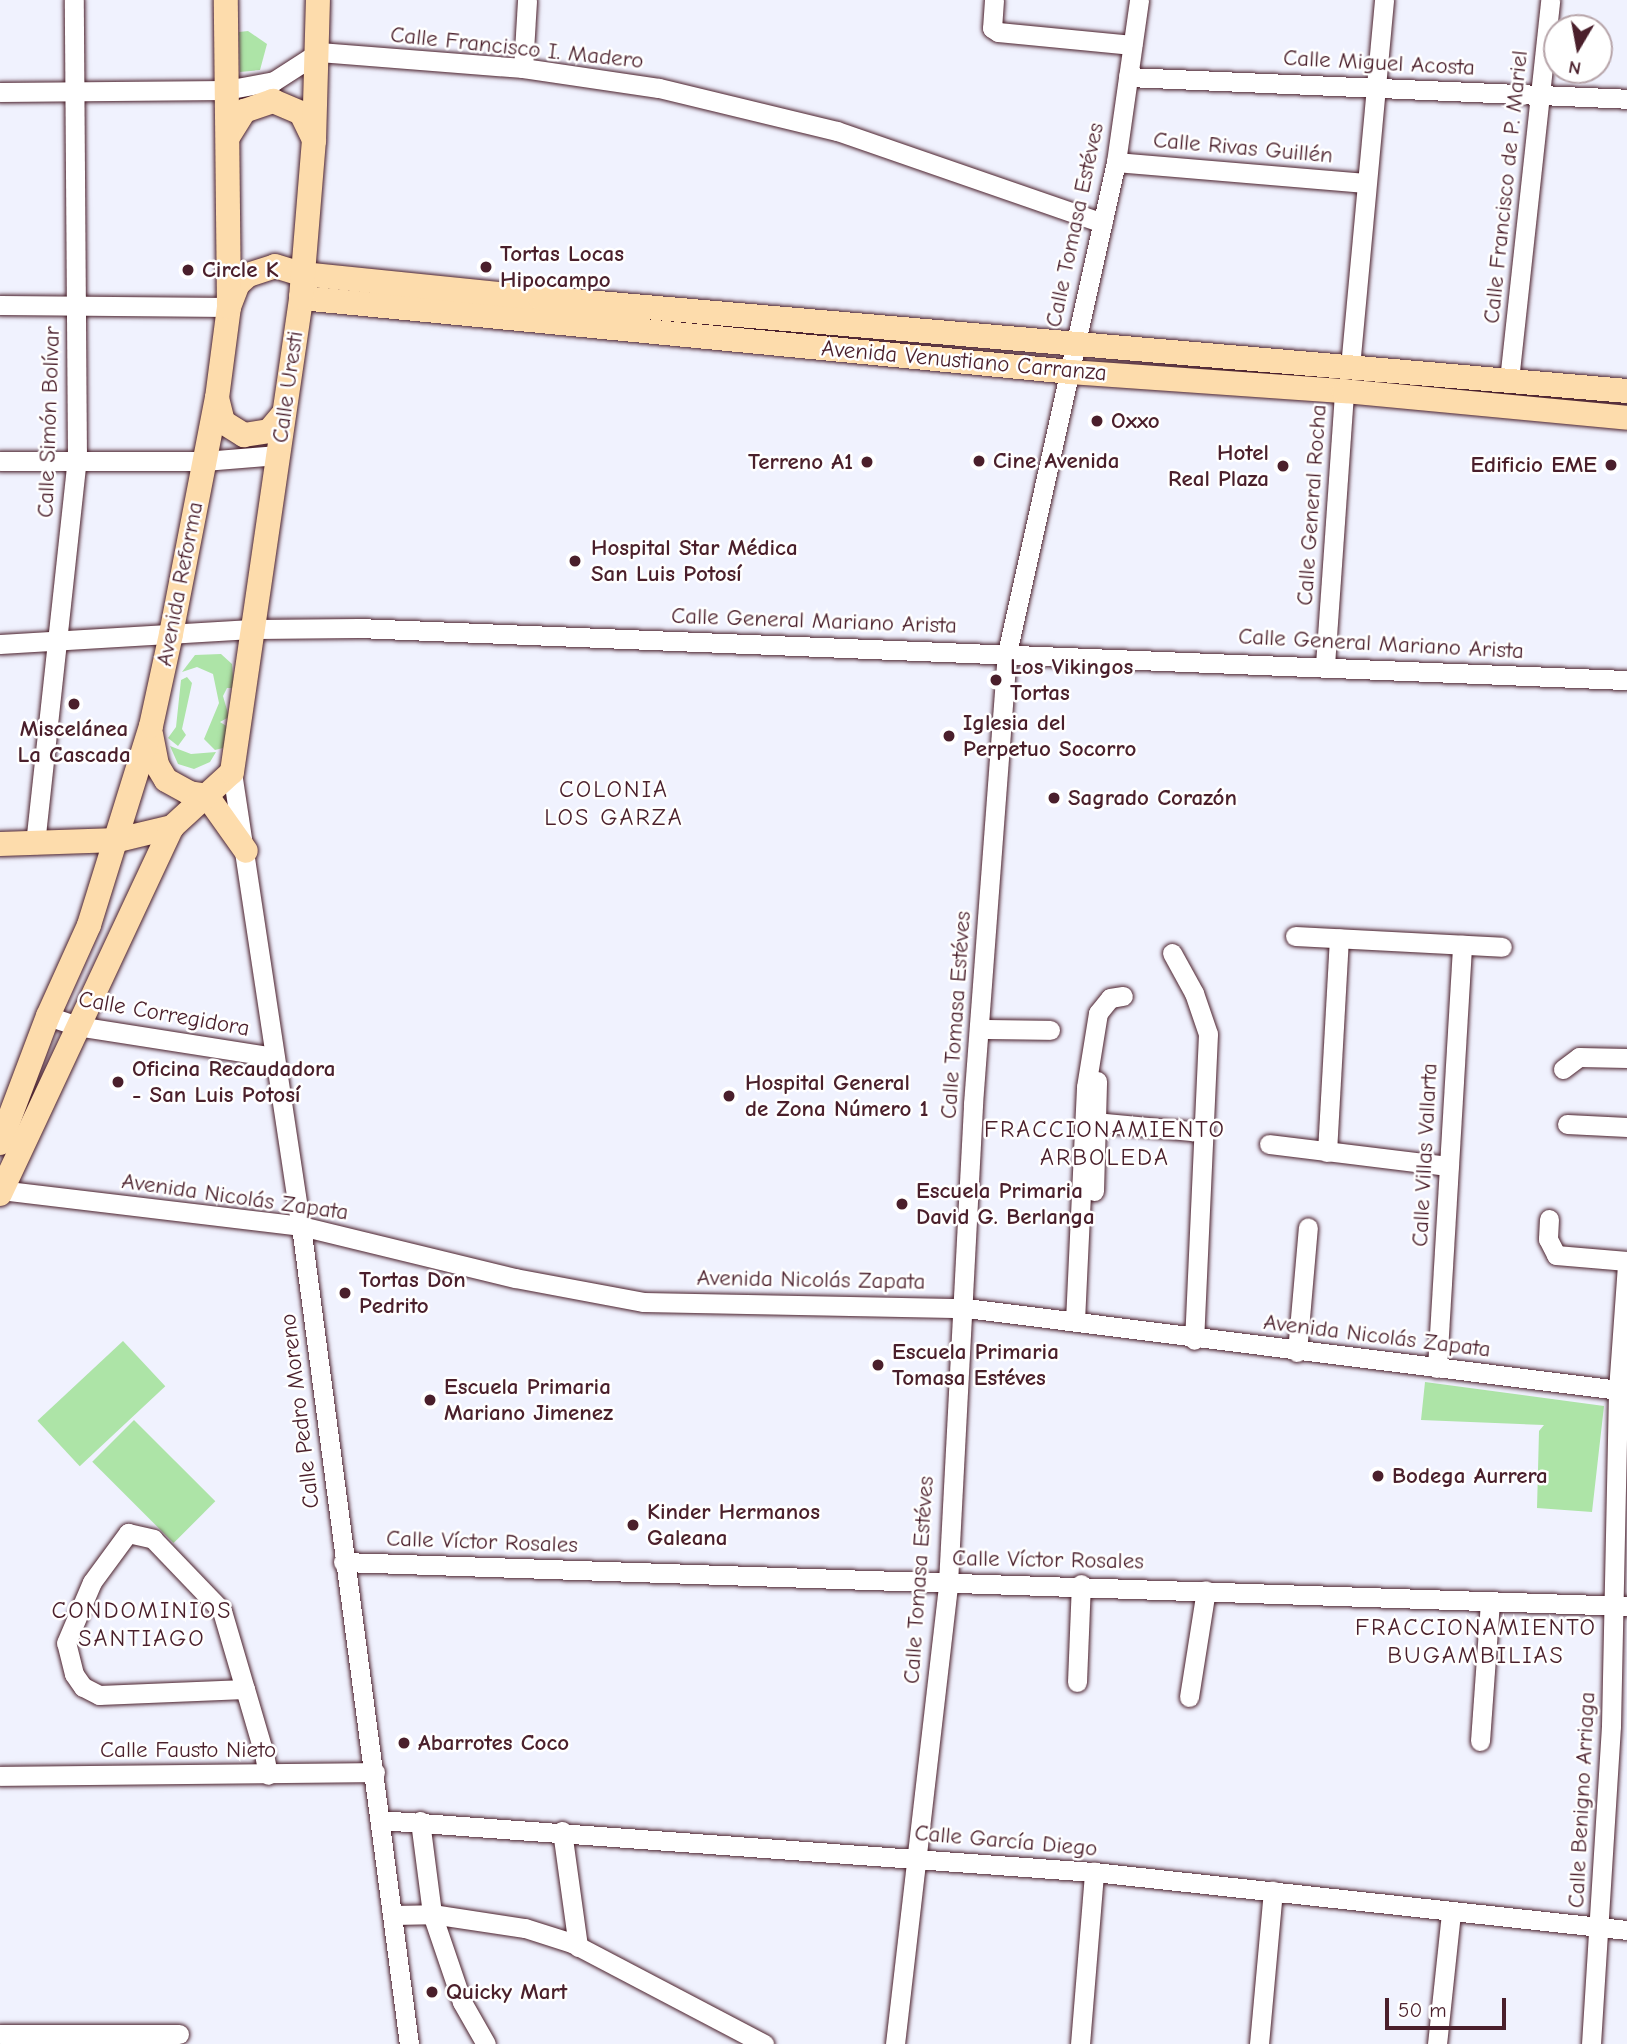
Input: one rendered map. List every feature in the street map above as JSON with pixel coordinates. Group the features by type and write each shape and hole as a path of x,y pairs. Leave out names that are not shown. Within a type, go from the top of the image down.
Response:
{"main road":[{"name":"Avenida Reforma","path":"6,1118 89,925 118,840 151,726 171,634 217,398 229,307 226,0"},
{"name":"Calle Uresti","path":"232,772 256,629 301,286 314,141 319,52 318,0"},
{"path":"228,137 244,111 273,101 301,113 314,141"},
{"path":"229,307 238,284 261,268 275,266 301,286"},
{"name":"Avenida Venustiano Carranza","path":"301,286 1071,372 1509,380 1627,391"},
{"name":"Avenida Venustiano Carranza","path":"301,286 1075,344 1627,418"},
{"path":"217,398 223,422 244,435 269,431 285,413"},
{"path":"151,726 157,765 166,780 189,793 207,796 246,851"},
{"path":"1,1191 172,827 232,772"},
{"path":"0,844 118,840 172,827"}],"street":[{"name":"Calle Simón Bolívar","path":"35,844 77,460 74,0"},
{"path":"523,68 527,0"},
{"path":"994,0 992,28 998,32 1132,45"},
{"name":"Calle Tomasa Estéves","path":"895,2044 948,1583 966,1308 979,1029 1007,653 1116,162 1139,0"},
{"name":"Calle General Rocha","path":"1325,665 1347,379 1384,0"},
{"name":"Calle Francisco de P. Mariel","path":"1509,380 1550,0"},
{"path":"0,92 226,90 274,81 319,52"},
{"name":"Calle Francisco I. Madero","path":"319,52 523,68 659,88 837,131 1103,223"},
{"name":"Calle Miguel Acosta","path":"1128,77 1375,85 1627,99"},
{"name":"Calle Rivas Guillén","path":"1116,162 1365,183"},
{"path":"0,304 229,307"},
{"path":"0,461 204,461 278,455"},
{"name":"Calle General Mariano Arista","path":"0,644 256,629 473,632 1325,665 1627,680"},
{"name":"Calle Pedro Moreno","path":"232,772 302,1226 342,1562 375,1772 409,2044"},
{"path":"1295,936 1502,947"},
{"path":"1327,1152 1339,938"},
{"name":"Calle Villas Vallarta","path":"1437,1368 1462,945"},
{"path":"1172,953 1194,993 1208,1034 1194,1340"},
{"path":"1081,1322 1091,1064 1098,1013 1110,998 1123,996"},
{"name":"Calle Corregidora","path":"48,1016 77,1026 274,1057"},
{"path":"979,1029 1050,1030"},
{"path":"1563,1069 1579,1057 1627,1058"},
{"path":"1090,1121 1202,1132"},
{"path":"1567,1124 1627,1127"},
{"path":"1269,1144 1449,1167"},
{"name":"Avenida Nicolás Zapata","path":"1,1191 302,1226 515,1278 643,1302 966,1308 1081,1322 1194,1340 1623,1390"},
{"path":"1549,1219 1548,1238 1556,1255 1627,1262"},
{"path":"1297,1352 1308,1227"},
{"name":"Calle Benigno Arriaga","path":"1591,2044 1619,1726 1627,1262"},
{"path":"245,1689 99,1695 83,1687 74,1674 66,1643 92,1582 128,1533 153,1539 222,1611 245,1689 268,1775"},
{"name":"Calle Víctor Rosales","path":"342,1562 948,1583 1081,1584 1621,1606"},
{"path":"1077,1682 1081,1584"},
{"path":"1189,1697 1206,1590"},
{"path":"1480,1741 1490,1601"},
{"name":"Calle Fausto Nieto","path":"0,1776 375,1772"},
{"name":"Calle García Diego","path":"380,1820 562,1831 1094,1872 1451,1913 1627,1930"},
{"path":"420,1821 432,1914 462,2002 486,2044"},
{"path":"562,1831 578,1947"},
{"path":"1080,2044 1094,1872"},
{"path":"1259,2044 1273,1891"},
{"path":"1437,2044 1451,1913"},
{"path":"393,1916 432,1914 525,1928 578,1947 764,2044"},
{"path":"0,2035 179,2034"}],"green space":[{"path":"248,31 267,44 260,70 240,72 239,32"},
{"path":"221,654 232,664 234,688 227,688 223,696 229,717 220,722 228,727 227,740 223,748 215,750 204,739 219,703 213,674 197,667 182,672 195,655"},
{"path":"187,677 192,683 182,729 186,735 178,746 168,738 176,727 181,680"},
{"path":"170,746 191,754 216,752 210,762 194,769 178,764"},
{"path":"123,1341 165,1386 80,1466 37,1421"},
{"path":"1425,1382 1604,1406 1592,1512 1537,1508 1539,1431 1544,1425 1421,1420"},
{"path":"134,1420 215,1501 174,1543 92,1462"}],"place":[{"name":"Tortas Locas Hipocampo","path":"486,267"},
{"name":"Circle K","path":"188,270"},
{"name":"Oxxo","path":"1097,421"},
{"name":"Cine Avenida","path":"979,461"},
{"name":"Terreno A1","path":"867,462"},
{"name":"Edificio EME","path":"1611,465"},
{"name":"Hotel Real Plaza","path":"1283,466"},
{"name":"Hospital Star Médica San Luis Potosí","path":"575,561"},
{"name":"Los Vikingos Tortas","path":"996,680"},
{"name":"Miscelánea La Cascada","path":"74,704"},
{"name":"Iglesia del Perpetuo Socorro","path":"949,736"},
{"name":"Sagrado Corazón","path":"1054,798"},
{"name":"Oficina Recaudadora - San Luis Potosí","path":"118,1082"},
{"name":"Hospital General de Zona Número 1","path":"729,1096"},
{"name":"Escuela Primaria David G. Berlanga","path":"902,1204"},
{"name":"Tortas Don Pedrito","path":"345,1293"},
{"name":"Escuela Primaria Tomasa Estéves","path":"878,1365"},
{"name":"Escuela Primaria Mariano Jimenez","path":"430,1400"},
{"name":"Bodega Aurrera","path":"1378,1476"},
{"name":"Kinder Hermanos Galeana","path":"633,1525"},
{"name":"Abarrotes Coco","path":"404,1743"},
{"name":"Quicky Mart","path":"432,1992"}],"district":[{"name":"COLONIA LOS GARZA","path":"614,804"},
{"name":"FRACCIONAMIENTO ARBOLEDA","path":"1105,1144"},
{"name":"CONDOMINIOS SANTIAGO","path":"142,1625"},
{"name":"FRACCIONAMIENTO BUGAMBILIAS","path":"1476,1642"}]}
